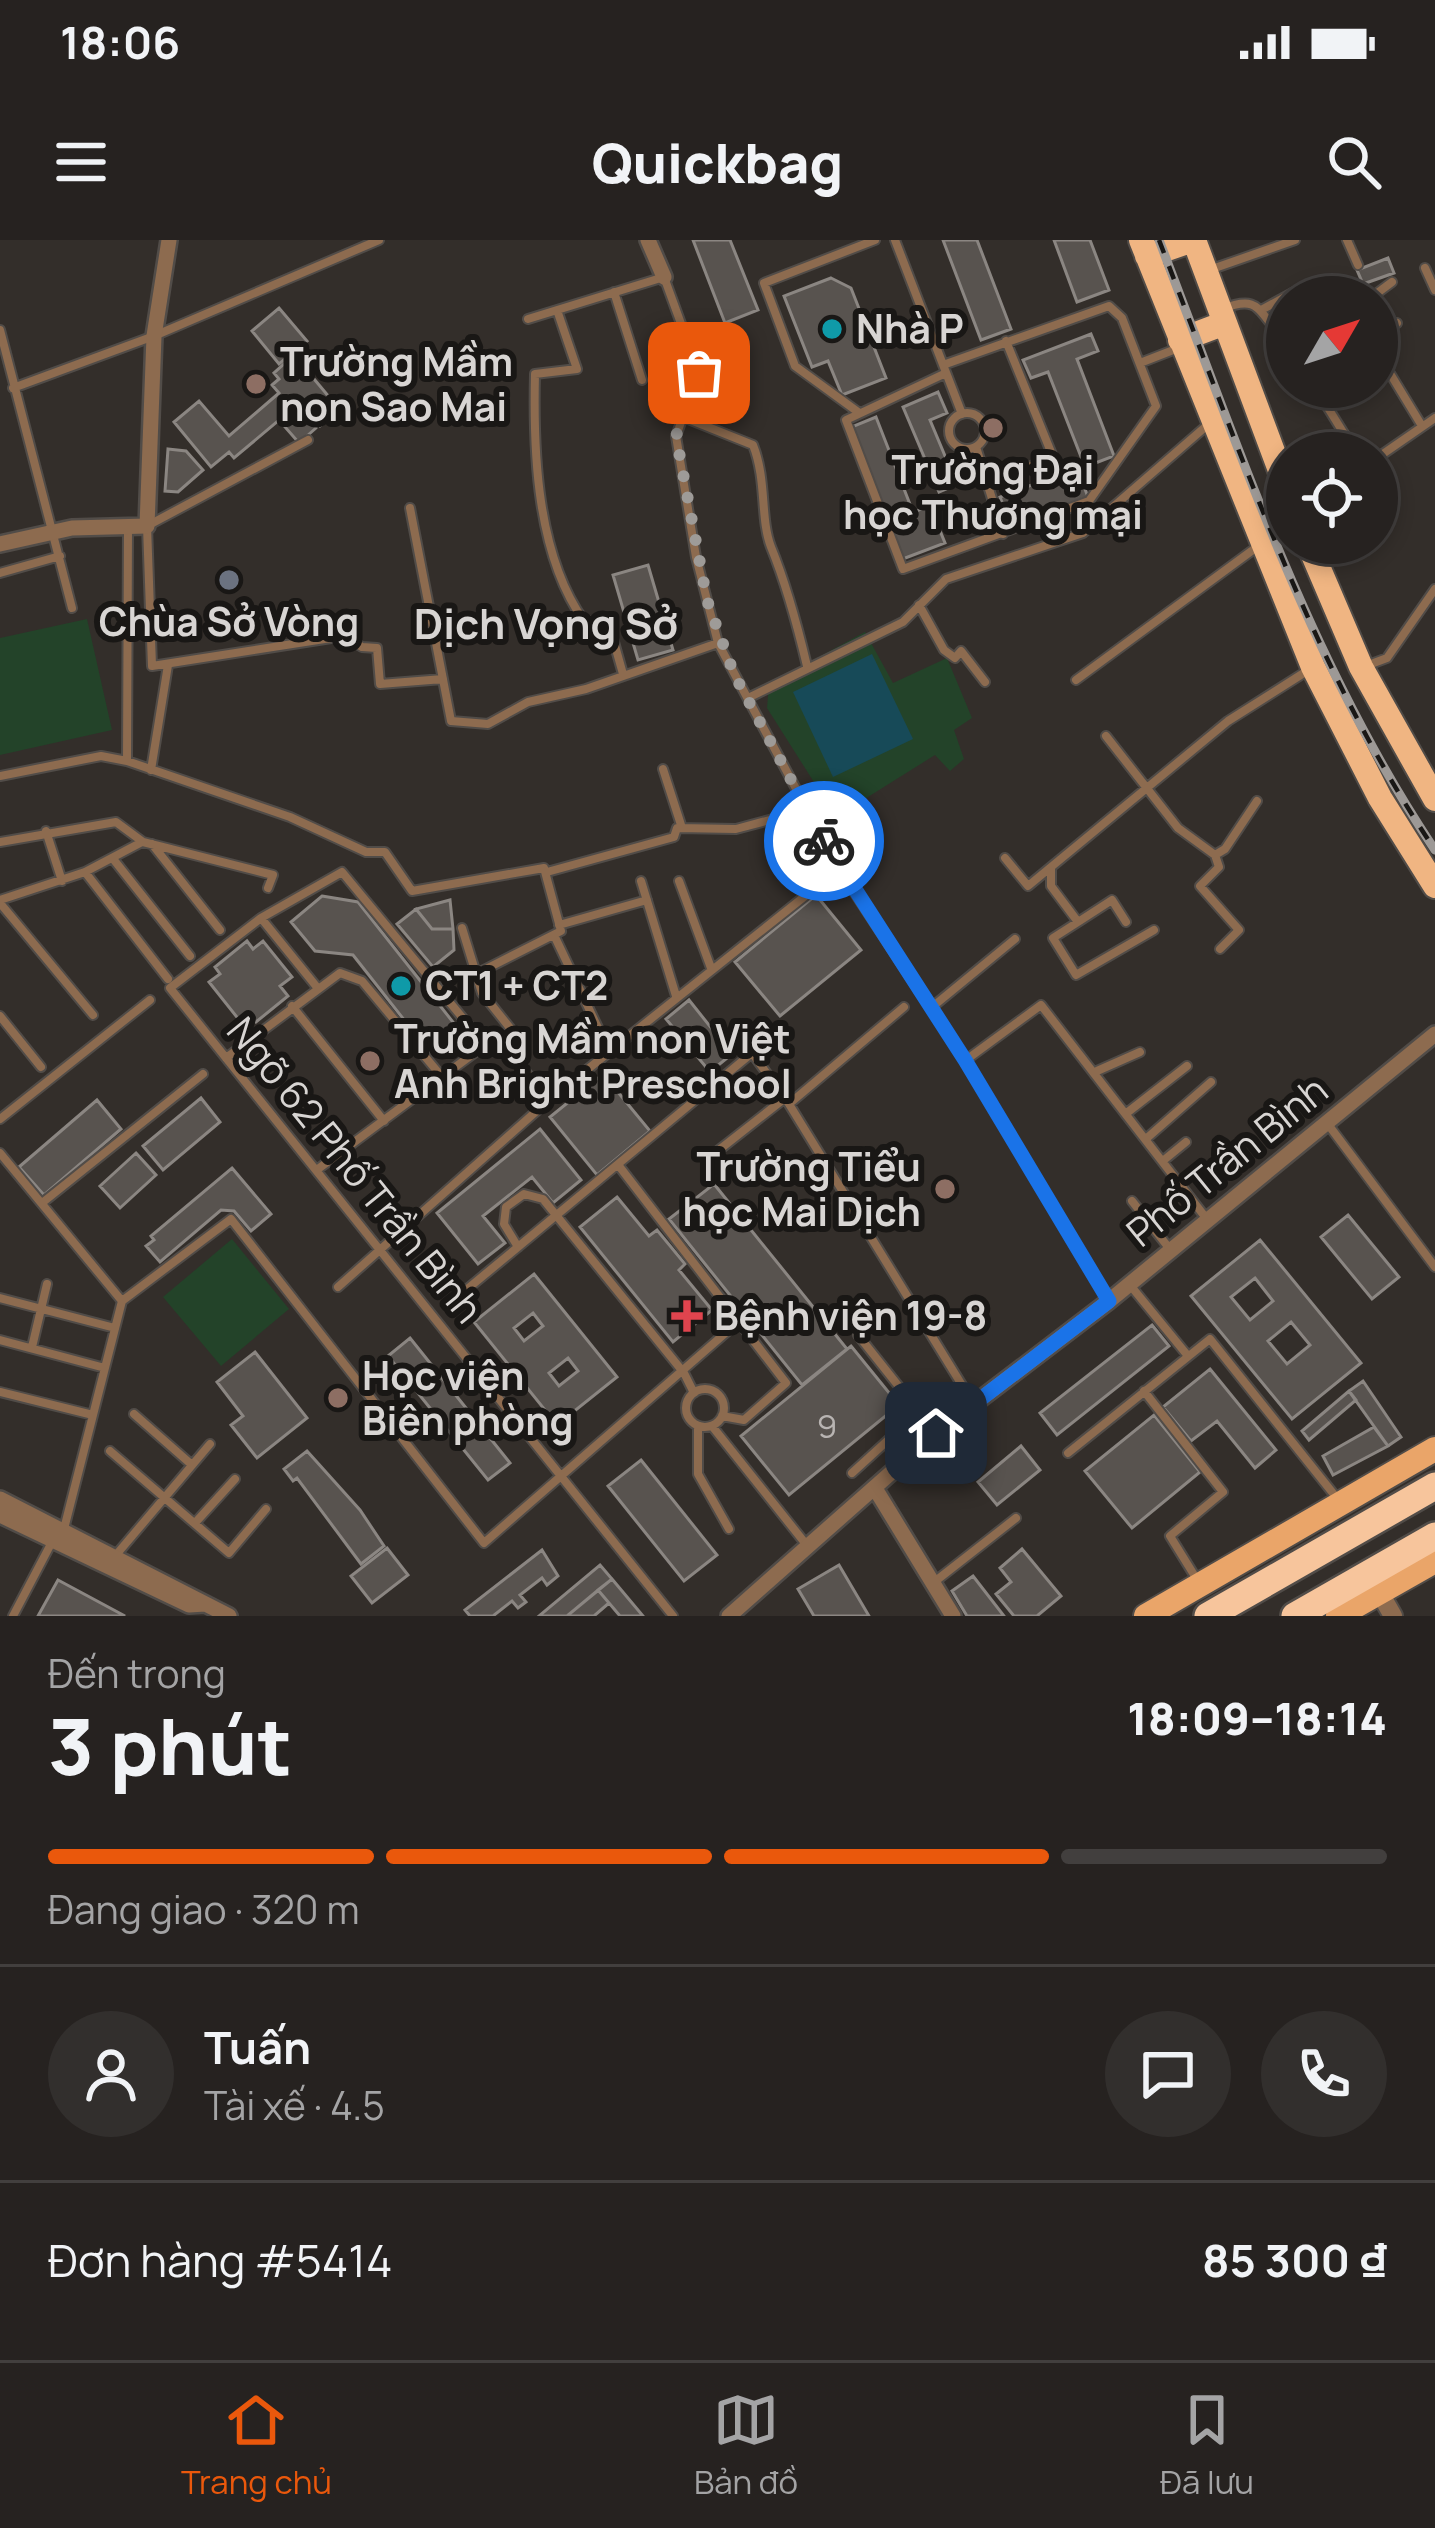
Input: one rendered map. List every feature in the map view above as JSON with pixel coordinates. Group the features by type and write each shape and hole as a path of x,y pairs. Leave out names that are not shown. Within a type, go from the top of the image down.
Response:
{"highway":[{"path":"1266,433 1193,240 1144,248 1313,667 1380,798 1435,886"},
{"path":"1181,343 1223,317"},
{"path":"1317,564 1361,668 1435,799"},
{"path":"1208,1616 1435,1486"},
{"path":"1295,1616 1435,1536"}],"main road":[{"path":"1146,1616 1435,1449"},
{"path":"1165,1616 1435,1462"},
{"path":"1338,1616 1435,1561"},
{"path":"1360,1616 1389,1609 1435,1572"}],"street":[{"path":"0,544 54,530 147,526 154,336 169,240"},
{"path":"648,240 664,277"},
{"name":"Phố Trần Bình","path":"729,1616 806,1543 876,1490 936,1433 1109,1301 1435,1034"},
{"path":"876,1490 953,1616"},
{"path":"0,1499 188,1605 229,1616"},
{"path":"0,1515 116,1555 201,1610"}],"lane":[{"path":"13,388 154,336 380,240"},
{"path":"860,413 795,366 764,283 874,240"},
{"path":"895,240 962,415"},
{"path":"1205,271 1295,240"},
{"path":"1347,240 1358,265"},
{"path":"1425,268 1435,290"},
{"path":"527,319 664,277 699,373 676,436 696,557 718,643 839,869 932,1007 1109,1301"},
{"path":"614,292 642,380"},
{"path":"1223,317 1242,302 1266,312"},
{"path":"1100,304 1122,318 1155,400 1154,412 1082,505 908,570 898,566 845,426 860,413 945,369 1100,304"},
{"path":"557,310 577,369 535,374 533,446 562,590 584,622 608,621 623,674"},
{"path":"0,330 72,608"},
{"path":"990,483 1053,458 1006,341"},
{"path":"1140,363 1181,343"},
{"path":"1398,387 1422,426"},
{"path":"962,415 982,422 983,439 976,447 964,449 951,438 950,427 962,415"},
{"path":"683,417 753,445 766,484 771,547 788,580 807,666"},
{"path":"1398,443 1435,418"},
{"path":"748,698 903,622 946,579 1083,533 1212,421"},
{"path":"308,440 147,526 152,666 344,636 362,647 376,648 380,684 443,679"},
{"path":"976,447 1003,534"},
{"path":"410,508 451,721 488,724 528,702 718,643"},
{"path":"127,761 128,526"},
{"path":"1076,680 1262,543"},
{"path":"0,573 60,556"},
{"path":"1361,668 1387,658 1435,589"},
{"path":"920,605 944,650 955,658 961,651 985,682"},
{"path":"152,770 168,665"},
{"path":"1006,858 1028,886 1228,721 1313,667"},
{"path":"1106,736 1178,828 1215,855 1219,867 1200,886 1240,930 1220,949"},
{"path":"0,776 100,756 127,761 290,817 366,852 385,852 412,891 544,868 561,931 476,974"},
{"path":"663,769 682,828"},
{"path":"1215,855 1225,849 1257,801"},
{"path":"547,872 674,837 682,828 736,829 807,810"},
{"path":"0,842 45,830 116,823 147,842 273,875 268,888"},
{"path":"45,830 62,881"},
{"path":"94,1015 0,902 85,872 147,842"},
{"path":"147,842 220,930"},
{"path":"113,860 190,956"},
{"path":"1052,867 1052,886 1078,922"},
{"path":"338,1287 550,1100 839,869"},
{"name":"Ngõ 62 Phố Trần Bình","path":"85,872 225,1058 673,1616"},
{"path":"169,984 261,918 342,872 485,1045"},
{"path":"641,881 676,996"},
{"path":"679,881 711,968"},
{"path":"559,925 647,900"},
{"path":"1126,922 1112,900 1053,938 1076,975 1154,930"},
{"path":"261,918 316,986"},
{"path":"462,928 482,993 522,1043 523,1067"},
{"path":"554,935 609,1051"},
{"path":"932,1007 1015,939"},
{"path":"225,1058 316,986 340,973 362,981 442,1077"},
{"path":"0,1119 150,1000"},
{"path":"965,1060 1041,1005 1097,1071 1207,1219"},
{"path":"292,1006 384,1120"},
{"path":"710,1157 904,1007"},
{"path":"0,1016 41,1067"},
{"path":"318,1169 485,1045 501,1042 550,1100"},
{"path":"1097,1071 1140,1052"},
{"path":"454,1300 752,1053 787,1101 973,1403"},
{"path":"1128,1112 1187,1066"},
{"path":"41,1203 203,1074"},
{"path":"1147,1138 1211,1082"},
{"path":"1326,1122 1435,1267"},
{"path":"1164,1160 1186,1142"},
{"path":"0,1153 122,1301"},
{"path":"619,1166 786,1383 743,1420 722,1416"},
{"path":"518,1247 504,1224 506,1208 524,1194 543,1199 684,1373 694,1393"},
{"path":"1132,1201 1170,1249"},
{"path":"13,1616 59,1534 122,1301 230,1219 484,1543 737,1323"},
{"path":"32,1348 47,1284"},
{"path":"1129,1284 1188,1357"},
{"path":"0,1298 115,1328"},
{"path":"858,1335 936,1433"},
{"path":"1068,1454 1210,1339 1341,1503"},
{"path":"0,1340 105,1368"},
{"path":"1144,1391 1223,1492 1170,1536 1199,1586"},
{"path":"0,1392 93,1415"},
{"path":"694,1393 717,1393 722,1416"},
{"path":"694,1393 686,1407 698,1426 698,1474 729,1529"},
{"path":"852,1473 920,1411"},
{"path":"134,1414 192,1466"},
{"path":"698,1426 712,1426 722,1416"},
{"path":"712,1426 806,1543"},
{"path":"116,1555 210,1444"},
{"path":"110,1451 229,1553 266,1509"},
{"path":"195,1523 235,1479"},
{"path":"933,1583 1016,1518"}],"green space":[{"path":"87,619 112,730 0,755 0,638"},
{"path":"865,632 893,683 947,658 972,718 954,730 964,759 950,771 935,755 836,817 767,708 769,684"},
{"path":"232,1239 289,1309 221,1366 163,1297"}],"water":[{"path":"872,654 913,739 833,777 793,692"}],"building":[{"path":"693,240 730,240 758,310 725,323"},
{"path":"943,240 977,240 1011,329 981,340"},
{"path":"1054,240 1090,240 1109,290 1077,302"},
{"path":"1388,258 1394,273 1360,276 1357,270"},
{"name":"Nhà P","path":"831,278 851,288 886,378 842,395 828,361 812,367 784,296"},
{"path":"279,308 307,341 279,364 252,331"},
{"path":"1091,334 1098,351 1077,359 1114,456 1085,467 1048,372 1031,378 1023,360"},
{"path":"294,355 340,410 320,426 315,420 316,428 299,443 279,420 234,458 229,452 211,467 174,422 199,401 229,436 279,393 272,385 279,379 274,373"},
{"path":"938,392 947,413 930,420 948,463 963,457 972,478 939,492 903,407"},
{"path":"876,417 913,512 930,506 945,543 900,560 849,428"},
{"path":"168,449 186,451 203,470 178,492 165,491"},
{"path":"1077,468 1088,497 1011,526 1000,497"},
{"path":"648,565 673,650 638,660 613,575"},
{"path":"816,895 861,950 780,1016 735,962"},
{"name":"CT1 + CT2","path":"322,896 358,902 460,1031 431,1054 353,955 315,951 291,922"},
{"path":"450,900 453,929 432,929 416,909"},
{"path":"416,909 432,929 453,929 454,950 433,967 397,924"},
{"path":"247,941 253,949 263,941 292,977 280,986 288,996 256,1022 249,1014 240,1021 209,982 220,974 215,967"},
{"path":"689,1000 732,1054 710,1072 666,1019"},
{"path":"603,1074 650,1131 597,1175 550,1117"},
{"path":"201,1098 220,1122 163,1170 143,1146"},
{"path":"97,1100 121,1129 44,1195 19,1167"},
{"path":"540,1129 581,1180 553,1203 532,1177 483,1216 505,1243 478,1264 437,1213"},
{"path":"136,1153 156,1175 120,1208 100,1186"},
{"path":"232,1168 271,1214 251,1231 234,1211 221,1210 160,1262 146,1246 154,1240 151,1236"},
{"path":"714,1184 847,1349 802,1385 669,1219"},
{"path":"617,1197 649,1236 657,1230 685,1264 679,1270 712,1310 673,1342 580,1227"},
{"path":"1348,1215 1399,1277 1372,1299 1321,1237"},
{"path":"1260,1240 1361,1363 1292,1419 1191,1296","holes":["1255,1278 1273,1301 1250,1320 1231,1297","1291,1322 1310,1345 1287,1364 1268,1341"]},
{"path":"534,1274 617,1377 557,1425 474,1322","holes":["533,1313 543,1326 524,1341 514,1328","568,1358 578,1371 559,1386 549,1373"]},
{"path":"1152,1325 1169,1346 1057,1435 1040,1413"},
{"path":"410,1338 510,1463 488,1480 388,1356"},
{"path":"851,1346 899,1405 789,1495 741,1436"},
{"path":"255,1352 307,1418 257,1458 231,1425 243,1416 217,1382"},
{"path":"1210,1369 1276,1450 1255,1468 1217,1421 1191,1441 1163,1407"},
{"path":"1363,1381 1401,1437 1388,1446 1349,1391"},
{"path":"1349,1391 1356,1400 1309,1440 1302,1431"},
{"path":"1154,1415 1200,1472 1132,1528 1085,1471"},
{"path":"1374,1427 1388,1446 1333,1475 1323,1456"},
{"path":"1021,1446 1040,1470 997,1505 978,1482"},
{"path":"307,1451 360,1510 384,1546 361,1564 297,1478 293,1481 284,1469"},
{"path":"641,1460 717,1555 684,1581 608,1486"},
{"path":"387,1548 408,1575 372,1603 351,1576"},
{"path":"1022,1549 1061,1596 1037,1616 1014,1616 996,1594 1011,1582 1000,1568"},
{"path":"542,1550 558,1576 547,1585 542,1578 520,1595 526,1602 518,1608 512,1601 493,1616 470,1616 465,1610"},
{"path":"600,1565 612,1579 567,1616 539,1616"},
{"path":"839,1565 869,1616 814,1616 798,1589"},
{"path":"973,1576 1004,1616 967,1616 952,1591"},
{"path":"612,1579 643,1616 620,1616 598,1590"},
{"path":"58,1580 125,1616 38,1616"},
{"path":"598,1590 609,1603 594,1616 567,1616"}],"railway":[{"path":"1159,240 1314,630 1350,705 1435,850"}],"way so far":[{"path":"699,373 676,436 696,557 718,643 824,841"}],"place":[{"name":"Nhà P","path":"832,329"},
{"name":"Trường Mầm non Sao Mai","path":"256,384"},
{"name":"Trường Đại học Thương mại","path":"993,428"},
{"name":"Chùa Sở Vòng","path":"229,580"},
{"name":"CT1 + CT2","path":"401,986"},
{"name":"Trường Mầm non Việt Anh Bright Preschool","path":"370,1061"},
{"name":"Trường Tiểu học Mai Dịch","path":"945,1189"},
{"name":"Bệnh viện 19-8","path":"687,1316"},
{"name":"Học viện Biên phòng","path":"338,1398"}],"district":[{"name":"Dịch Vọng Sở","path":"546,624"}],"route":[{"path":"824,841 965,1060 1109,1301 936,1433"}]}
